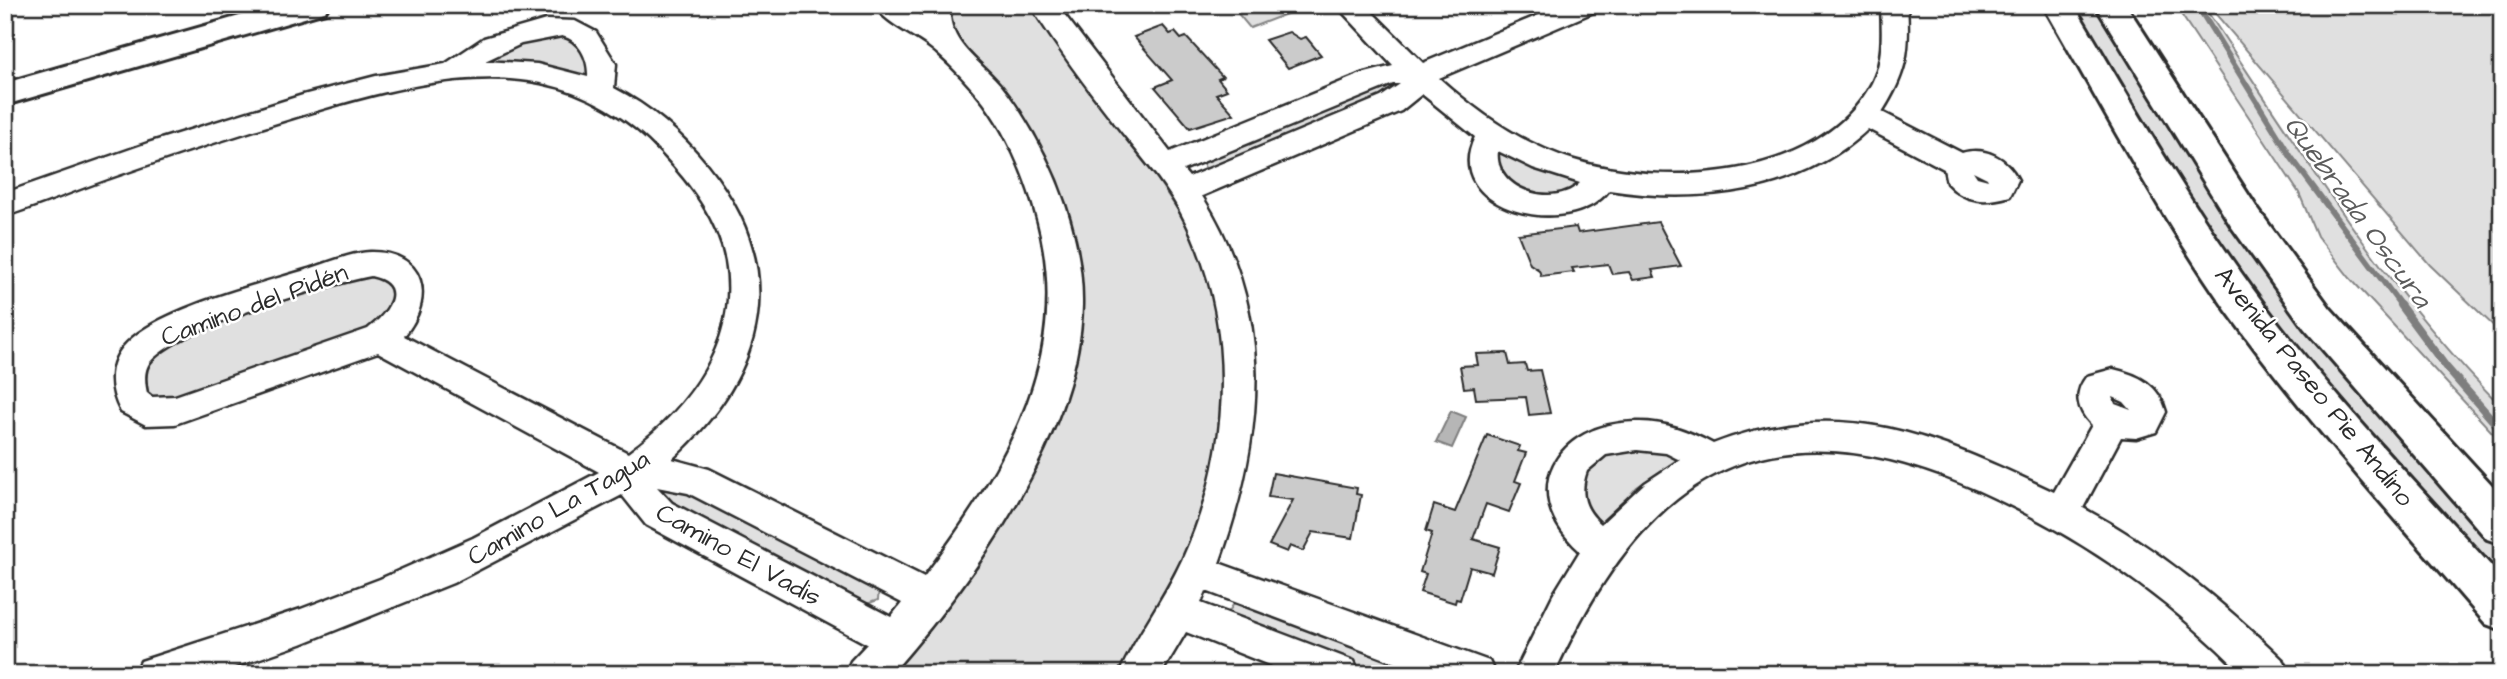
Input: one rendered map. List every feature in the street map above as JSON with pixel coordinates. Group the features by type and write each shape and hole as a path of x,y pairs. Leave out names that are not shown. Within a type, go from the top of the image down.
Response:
{"main road":[{"path":"5,78 263,5"},
{"path":"5,94 314,5"},
{"name":"Avenida Paseo Pie Andino","path":"2058,5 2160,176 2239,299 2333,417 2502,610"},
{"name":"Avenida Paseo Pie Andino","path":"2110,5 2244,217 2317,318 2502,526"}],"street":[{"path":"887,5 946,46"},
{"path":"866,674 931,599 979,531 1014,471 1048,390 1059,352 1066,309 1066,283 1056,227 1042,187 1020,141 993,95 946,46 936,31 937,5"},
{"path":"1043,5 1184,192 1222,269 1234,311 1241,357 1240,405 1230,475 1196,571 1177,611 1139,674"},
{"path":"1349,5 1464,117 1491,134 1541,159 1601,178 1661,185 1736,180 1776,169 1816,151 1866,116 1883,94 1894,70 1898,45 1894,5"},
{"path":"1164,166 1371,80 1392,75 1420,75 1587,5"},
{"name":"Camino La Tagua","path":"453,72 468,58 488,48 537,30 563,28 584,35 598,55 604,68 598,90"},
{"name":"Camino La Tagua","path":"5,205 150,152 364,90 453,72 531,72 578,82 598,90 652,126 690,163 731,226 745,279 743,321 738,343 721,379 673,437 630,471 515,535 381,599 304,628 155,674"},
{"path":"1184,192 1391,104 1409,92 1420,75"},
{"path":"1866,116 1959,164"},
{"path":"1491,134 1482,149 1482,164 1497,190 1511,199 1542,205 1575,201 1587,195 1601,178"},
{"name":"Camino del Pidén","path":"359,266 387,266 399,272 407,286 408,296 402,317 380,338 175,410 156,412 138,407 133,402 128,386 129,372 135,358 166,332 359,266"},
{"path":"380,338 630,471"},
{"path":"2061,513 2113,420"},
{"path":"1534,674 1572,598 1603,548 1657,494 1711,460 1743,447 1812,434 1857,437 1910,449 1951,463 2061,513 2162,577 2270,674"},
{"path":"1603,548 1571,519 1564,501 1571,462 1581,449 1606,440 1651,437 1675,442 1711,460"},
{"name":"Camino El Vadis","path":"897,640 659,514 638,491 630,471 665,472 696,480 931,599"},
{"path":"1196,571 1475,674"},
{"path":"1177,611 1340,674"}],"shaded area":[{"path":"895,5 1031,5 1156,177 1202,247 1221,312 1230,406 1209,504 1146,634 1118,674 887,674 979,566 1044,447 1076,338 1034,140 1010,97 974,59"},
{"path":"1249,5 1307,6 1250,28 1235,10"},
{"path":"2068,5 2099,5 2502,541 2502,594 2249,295"},
{"path":"2175,5 2203,5 2307,162 2380,264 2418,314 2502,407 2502,443 2350,278 2317,236 2299,193"},
{"path":"2208,5 2502,5 2502,334 2430,265"},
{"path":"555,34 575,40 592,68 585,77 481,64 480,55"},
{"path":"1384,87 1388,92 1386,97 1215,168 1206,169 1202,163 1206,158"},
{"path":"1496,150 1576,179 1582,184 1564,196 1515,193 1489,152"},
{"path":"370,273 387,277 396,290 395,304 363,335 191,397 150,399 140,387 143,368 176,336 351,276"},
{"path":"1451,411 1466,417 1452,448 1436,442"},
{"path":"1607,449 1662,451 1681,457 1637,487 1600,528 1586,522 1576,488 1581,463"},
{"path":"668,483 879,588 878,600 864,605 664,500 660,496"},
{"path":"1235,602 1442,674 1374,674 1237,623 1228,613"}],"building":[{"path":"1163,26 1170,34 1175,32 1181,39 1186,37 1223,77 1218,79 1227,90 1216,94 1234,114 1190,128 1155,87 1172,80 1134,37"},
{"path":"1289,32 1300,39 1306,37 1321,55 1288,68 1265,40"},
{"path":"1658,222 1681,266 1652,270 1655,277 1633,280 1629,272 1612,274 1608,264 1572,268 1574,272 1541,276 1539,270 1530,264 1518,234 1576,227 1578,233"},
{"path":"1507,353 1510,365 1525,364 1527,371 1540,370 1550,413 1529,415 1526,397 1476,399 1474,387 1464,388 1460,366 1478,365 1476,354"},
{"path":"1487,435 1520,446 1518,451 1526,453 1515,481 1521,483 1509,512 1486,504 1473,539 1500,547 1492,573 1470,567 1460,600 1456,599 1455,603 1420,592 1426,574 1420,572 1432,533 1426,531 1434,505 1455,512"},
{"path":"1273,473 1357,488 1356,494 1361,495 1353,538 1313,532 1303,551 1290,546 1287,552 1269,545 1293,500 1268,497"}],"waterway":[{"name":"Quebrada Oscura","path":"2197,5 2291,157 2402,307"},
{"name":"Quebrada Oscura","path":"2400,305 2446,367 2502,431"}]}
